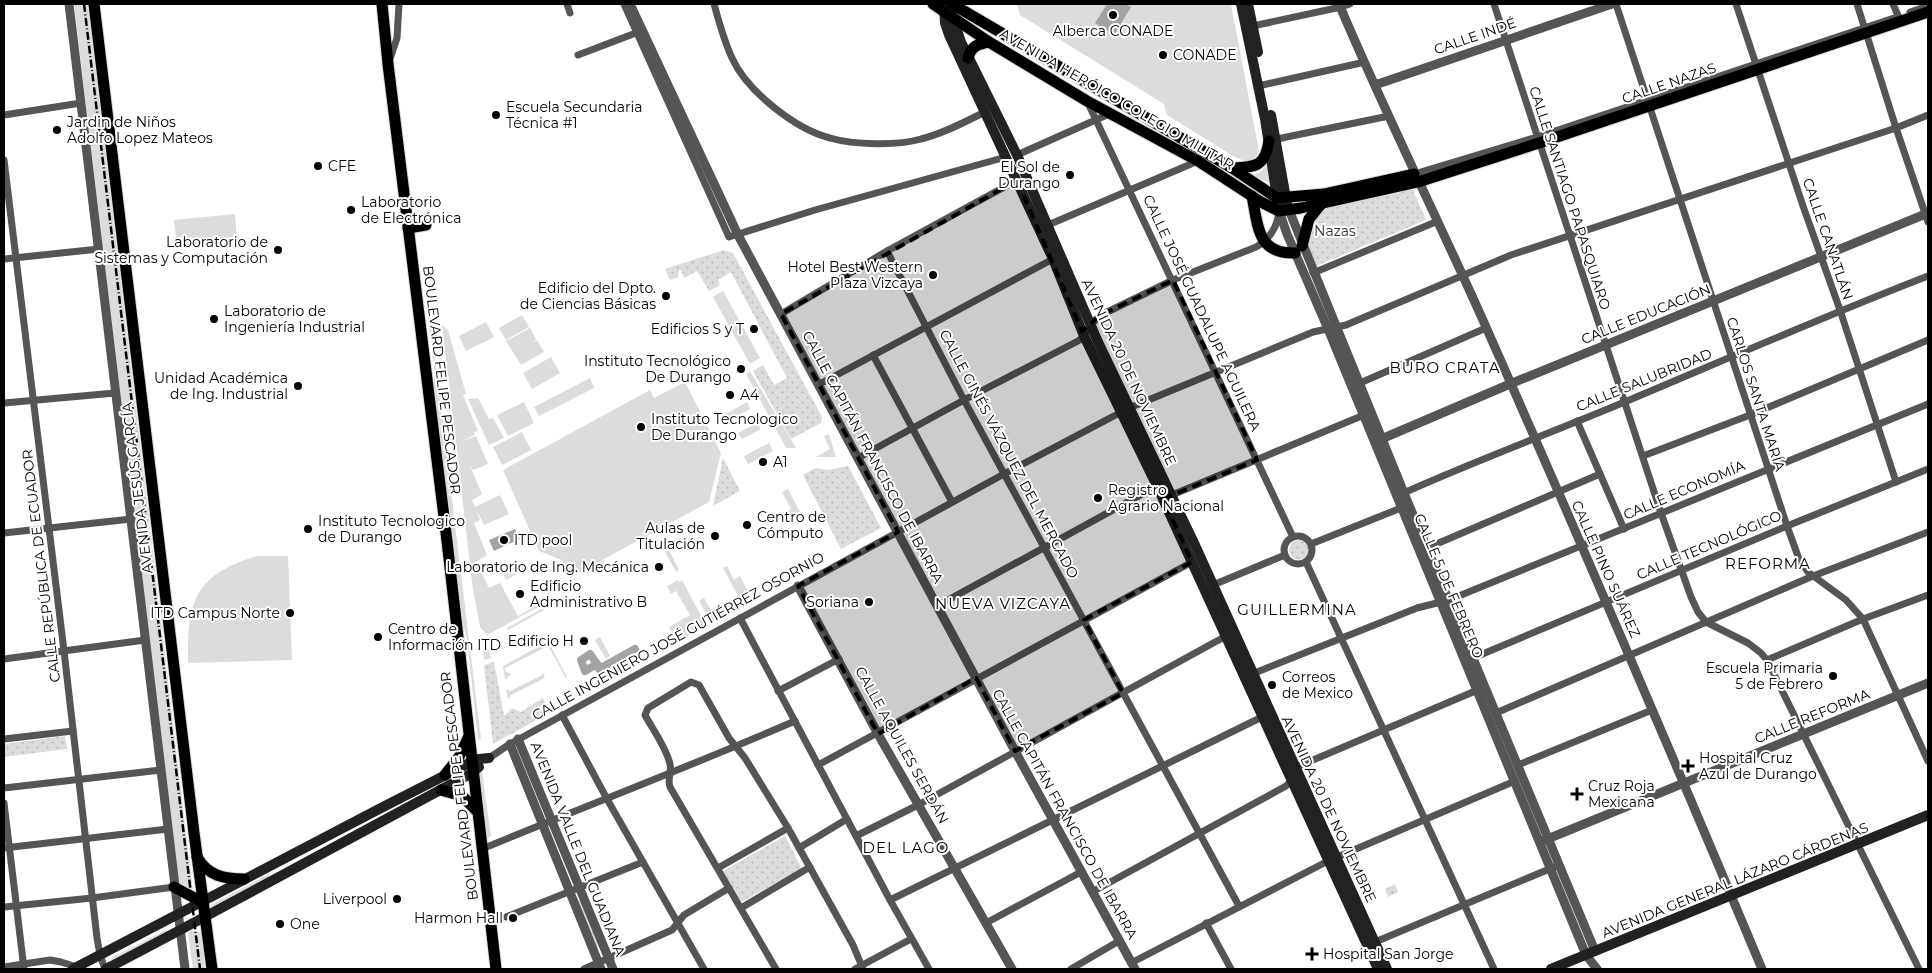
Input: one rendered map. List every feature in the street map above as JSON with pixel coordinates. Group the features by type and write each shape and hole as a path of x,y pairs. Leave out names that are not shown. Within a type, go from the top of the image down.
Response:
{"main road":[{"name":"AVENIDA JESÚS GARCÍA","path":"94,4 196,855 212,969"},
{"name":"BOULEVARD FELIPE PESCADOR","path":"382,4 447,541 468,738 496,969"},
{"name":"AVENIDA HERÓICO COLEGIO MILITAR","path":"933,4 949,8 1232,168 1281,198"},
{"path":"1241,4 1249,27 1284,210 1322,203 1416,178"},
{"path":"1248,4 1249,27"},
{"name":"AVENIDA 20 DE NOVIEMBRE","path":"949,8 985,112 1053,259 1084,336 1172,495 1296,769 1378,969"},
{"name":"AVENIDA HERÓICO COLEGIO MILITAR","path":"949,8 989,42 1087,101 1198,161 1252,196 1284,210"},
{"name":"CALLE NAZAS","path":"1416,178 1538,140 1899,18 1928,12"},
{"path":"967,63 972,48 978,44 989,42"},
{"name":"AVENIDA 20 DE NOVIEMBRE","path":"967,63 1017,155 1091,323 1124,410 1157,486 1291,781 1388,969"},
{"path":"1232,168 1250,166 1263,161 1272,140"},
{"path":"1281,198 1324,194 1416,178"},
{"path":"1252,196 1258,227 1264,242 1275,251 1299,250 1309,220 1322,203"},
{"path":"408,228 426,225"},
{"path":"445,775 454,765 468,738"},
{"name":"CALLE INGENIERO JOSÉ GUTIÉRREZ OSORNIO","path":"472,768 479,759 489,758"},
{"path":"75,968 445,775 472,768"},
{"path":"105,969 121,966 180,931 440,790 472,768"},
{"path":"440,790 462,796 477,811"},
{"name":"AVENIDA GENERAL LÁZARO CÁRDENAS","path":"1551,969 1928,815"},
{"path":"196,855 201,864 214,875 222,878 244,880"},
{"path":"174,888 202,902"}],"street":[{"name":"AVENIDA JESÚS GARCÍA","path":"69,4 185,969"},
{"path":"388,64 396,38 398,4"},
{"path":"567,4 570,13"},
{"path":"624,4 640,32 729,237 814,210 1006,157"},
{"name":"CALLE CAPITÁN FRANCISCO DE IBARRA","path":"630,4 640,32 738,235 1133,966"},
{"path":"714,4 721,32 732,60 750,85 774,108 798,123 830,138 878,144 921,140 985,112"},
{"path":"1249,27 1350,4"},
{"name":"CALLE SANTIAGO PAPASQUIARO","path":"1494,4 1569,235 1644,456 1661,513 1694,604 1706,622"},
{"name":"CALLE INDÉ","path":"1375,85 1612,4"},
{"name":"CARLOS SANTA MARÍA","path":"1616,4 1786,526 1799,559 1813,576 1846,600 1863,619 1928,762"},
{"name":"CALLE CANATLÁN","path":"1736,4 1896,482"},
{"path":"1857,4 1896,128 1927,216"},
{"path":"1893,4 1899,18 1928,6"},
{"name":"CALLE PINO SUÁREZ","path":"1340,6 1416,178 1438,221 1486,328 1684,782 1762,969"},
{"path":"578,55 640,32"},
{"path":"1261,85 1365,62"},
{"name":"CALLE JOSÉ GUADALUPE AGUILERA","path":"1087,101 1294,536"},
{"path":"4,115 81,103"},
{"path":"1017,155 1110,114"},
{"name":"CALLE INGENIERO JOSÉ GUTIÉRREZ OSORNIO","path":"489,758 562,715 1124,410 1313,332 1346,325 1462,274 1569,235 1896,128 1928,115"},
{"path":"1272,140 1389,116"},
{"name":"CALLE REPÚBLICA DE ECUADOR","path":"4,160 92,898 100,955 105,969"},
{"path":"1048,225 1198,161"},
{"path":"780,314 887,251 1017,180"},
{"path":"858,458 1084,336 1091,323 1101,315 1173,280 1248,251 1264,242 1273,232 1284,210"},
{"name":"CALLE 5 DE FEBRERO","path":"1284,210 1332,328 1360,383 1400,494 1482,689 1515,781 1544,840"},
{"name":"CALLE EDUCACIÓN","path":"1379,440 1712,301 1927,216"},
{"path":"1314,273 1438,221"},
{"path":"4,259 99,249"},
{"name":"CALLE 5 DE FEBRERO","path":"1299,250 1314,273 1364,415 1379,440"},
{"name":"CALLE GINÉS VÁZQUEZ DEL MERCADO","path":"887,251 964,400 1239,906"},
{"path":"818,385 1053,259"},
{"name":"CALLE SALUBRIDAD","path":"1400,494 1625,402 1840,310 1928,276"},
{"path":"1360,383 1486,328"},
{"path":"1644,456 1928,340"},
{"path":"873,355 952,502"},
{"path":"4,403 115,393"},
{"name":"CALLE ECONOMÍA","path":"1252,674 1417,608 1445,601 1928,404"},
{"path":"1172,495 1364,415"},
{"path":"1577,421 1624,529"},
{"name":"CALLE TECNOLÓGICO","path":"1473,658 1786,526 1928,469"},
{"path":"1427,548 1600,474"},
{"path":"937,606 1157,486"},
{"path":"1311,544 1405,506"},
{"name":"CALLE 5 DE FEBRERO","path":"1405,506 1427,548 1445,601 1473,658 1482,689 1496,713 1518,765 1544,840 1597,969"},
{"path":"4,533 131,519"},
{"path":"1496,713 1813,576 1928,532"},
{"path":"1294,536 1305,538 1311,544 1312,554 1306,562 1294,563 1285,555 1285,546 1294,536"},
{"path":"1213,585 1285,555"},
{"path":"818,765 1192,562"},
{"path":"1306,562 1494,969"},
{"name":"CALLE AQUILES SERDÁN","path":"798,586 878,734 1012,969"},
{"path":"1767,660 1863,619 1928,595"},
{"path":"740,618 890,900 929,969"},
{"path":"1706,622 1748,643 1767,660 1918,969"},
{"path":"856,836 918,805 1226,636"},
{"path":"4,659 145,640"},
{"path":"778,691 839,659"},
{"path":"776,969 670,787 668,758 645,712 648,708 691,682 699,685 729,738 745,758 788,828 854,945 860,968 911,938"},
{"name":"CALLE REFORMA","path":"1544,840 1928,683"},
{"path":"1092,892 1286,786 1291,781 1296,769 1304,764 1482,689"},
{"path":"1518,765 1652,710"},
{"path":"562,715 704,969"},
{"path":"890,900 1262,717"},
{"path":"482,849 542,823 670,774 795,721"},
{"path":"4,739 73,731"},
{"name":"AVENIDA VALLE DEL GUADIANA","path":"514,742 552,820 613,969"},
{"name":"AVENIDA VALLE DEL GUADIANA","path":"514,742 542,823 600,966"},
{"path":"4,788 161,770"},
{"path":"1133,966 1206,923 1332,859 1515,781"},
{"path":"4,803 6,847 16,905 23,967"},
{"path":"799,848 847,819"},
{"path":"718,868 788,828"},
{"path":"6,847 168,829"},
{"path":"506,917 643,862"},
{"path":"741,908 810,867"},
{"path":"1375,942 1555,867"},
{"path":"986,923 1081,872"},
{"path":"4,907 174,888"},
{"path":"584,969 600,966 608,958 672,930 684,916 730,888"},
{"path":"1206,923 1231,969"},
{"path":"1071,969 1119,941"},
{"path":"4,967 23,967 56,961 75,968"}],"highlighted area":[{"path":"1017,180 1082,331 1101,315 1173,280 1257,460 1163,499 1192,562 1084,620 1123,693 1015,751 976,678 878,734 798,586 898,532 781,314"}],"green space":[{"path":"74,4 88,4 193,892 187,892 178,880"},
{"name":"CONADE","path":"1017,4 1231,4 1259,151 1257,155 1247,162 1233,156 1167,115 1164,104 1020,15"},
{"path":"1267,163 1270,183 1252,175 1261,172"},
{"name":"Nazas","path":"1403,190 1413,190 1426,220 1314,267 1306,239 1319,210"},
{"path":"235,214 237,241 177,247 174,220"},
{"path":"724,250 733,253 822,417 821,423 791,439 753,371 763,365 774,385 787,378 731,272 718,280 720,285 709,291 697,271 684,278 681,270 679,270 678,277 670,280 665,269"},
{"path":"723,291 760,358 750,364 713,297"},
{"path":"522,315 529,327 506,340 499,328"},
{"path":"428,318 430,318 481,739 478,740 467,639 458,609 434,392 434,364"},
{"path":"486,322 494,337 466,351 459,336"},
{"path":"442,325 448,330 466,394 463,395 478,431 474,432 475,435 460,442 476,436 488,464 473,470 470,466 482,494 472,500 475,507 500,495 509,514 484,525 477,511 480,520 474,523 487,555 476,562 489,588 500,583 518,616 541,603 542,605 487,635 480,627 473,590"},
{"path":"530,328 536,339 533,342 537,340 544,352 521,365 506,341"},
{"path":"551,357 560,373 532,389 523,373"},
{"path":"750,371 796,448 786,448 746,374"},
{"path":"590,378 594,388 539,416 534,407"},
{"path":"685,382 721,453 709,502 571,577 562,560 539,551 503,470 650,390 654,398"},
{"path":"478,398 489,419 493,418 504,438 489,445 468,399"},
{"path":"524,402 534,423 508,436 497,415"},
{"path":"747,402 750,409 726,422 722,416"},
{"path":"757,423 761,429 742,439 738,433"},
{"path":"522,432 531,450 502,465 493,447"},
{"path":"829,434 836,457 816,457 830,449 824,436"},
{"path":"769,443 773,451 748,464 744,456"},
{"path":"723,458 740,491 713,506"},
{"path":"848,466 881,528 841,549 803,475 815,468 829,470"},
{"path":"788,489 802,516 789,523 784,513 791,509 782,492"},
{"path":"1299,540 1306,543 1309,550 1306,557 1299,560 1292,557 1289,550 1292,543"},
{"path":"668,548 679,570 676,572 664,550"},
{"path":"257,556 288,556 292,660 188,663 190,623 198,593 207,582 220,572"},
{"path":"521,564 524,571 506,580 503,574"},
{"path":"727,566 734,580 740,576 752,599 711,622 699,601 704,598 712,612 739,598 723,568"},
{"path":"678,580 679,582 682,580 706,625 677,642 669,627 690,615 676,591 671,594 667,586"},
{"path":"543,608 544,610 508,630 507,628"},
{"path":"600,637 610,656 606,659 595,640"},
{"path":"482,638 485,638 491,658 484,660"},
{"path":"554,638 556,641 550,645 566,678 548,646 505,668 505,671 511,674 505,680 503,666"},
{"path":"494,662 504,716 512,708 521,712 543,698 548,709 547,714 493,744 484,665"},
{"path":"543,673 545,678 511,695 508,699 506,689 510,691"},
{"path":"65,736 67,749 4,757 4,744"},
{"path":"482,772 491,836 487,838 478,774"},
{"path":"785,836 802,869 741,902 723,871"},
{"path":"269,874 270,878 212,909 211,905"},
{"path":"1395,884 1398,892 1388,897 1385,889"},
{"path":"580,900 601,945 597,947 577,901"},
{"path":"166,930 168,933 112,961 111,958"},
{"path":"192,930 201,933 205,969 193,969 188,933"}],"shaded area":[{"name":"Alberca CONADE","path":"1107,4 1125,4 1131,7 1114,35 1095,23"},
{"name":"ITD pool","path":"515,529 520,539 494,551 489,540"}],"waterway":[{"path":"597,664 599,669 635,649"},
{"path":"590,654 597,664 585,671 581,660 590,654"}],"railway":[{"path":"84,4 200,969"}],"place":[{"name":"Alberca CONADE","path":"1113,15"},
{"name":"CONADE","path":"1163,55"},
{"name":"Escuela Secundaria Técnica #1","path":"496,115"},
{"name":"Jardin de Niños Adolfo Lopez Mateos","path":"57,130"},
{"name":"CFE","path":"318,166"},
{"name":"El Sol de Durango","path":"1070,175"},
{"name":"Laboratorio de Electrónica","path":"351,210"},
{"name":"Laboratorio de Sistemas y Computación","path":"278,250"},
{"name":"Hotel Best Western Plaza Vizcaya","path":"933,275"},
{"name":"Edificio del Dpto. de Ciencias Básicas","path":"666,296"},
{"name":"Laboratorio de Ingeniería Industrial","path":"214,319"},
{"name":"Edificios S y T","path":"754,329"},
{"name":"Instituto Tecnológico De Durango","path":"741,369"},
{"name":"Unidad Académica de Ing. Industrial","path":"298,386"},
{"name":"A4","path":"730,395"},
{"name":"Instituto Tecnologico De Durango","path":"641,427"},
{"name":"A1","path":"763,462"},
{"name":"Registro Agrario Nacional","path":"1098,498"},
{"name":"Centro de Cómputo","path":"747,525"},
{"name":"Instituto Tecnologico de Durango","path":"308,529"},
{"name":"Aulas de Titulación","path":"715,536"},
{"name":"ITD pool","path":"504,540"},
{"name":"Laboratorio de Ing. Mecánica","path":"659,567"},
{"name":"Edificio Administrativo B","path":"520,594"},
{"name":"Soriana","path":"869,602"},
{"name":"ITD Campus Norte","path":"290,613"},
{"name":"Centro de Información ITD","path":"378,637"},
{"name":"Edificio H","path":"584,641"},
{"name":"Escuela Primaria 5 de Febrero","path":"1833,676"},
{"name":"Correos de Mexico","path":"1272,685"},
{"name":"Hospital Cruz Azul de Durango","path":"1688,766"},
{"name":"Cruz Roja Mexicana","path":"1577,794"},
{"name":"Liverpool","path":"397,899"},
{"name":"Harmon Hall","path":"513,918"},
{"name":"One","path":"280,924"},
{"name":"Hospital San Jorge","path":"1312,954"}],"district":[{"name":"BURO CRATA","path":"1445,368"},
{"name":"REFORMA","path":"1768,564"},
{"name":"NUEVA VIZCAYA","path":"1003,604"},
{"name":"GUILLERMINA","path":"1297,610"},
{"name":"DEL LAGO","path":"906,848"}]}
